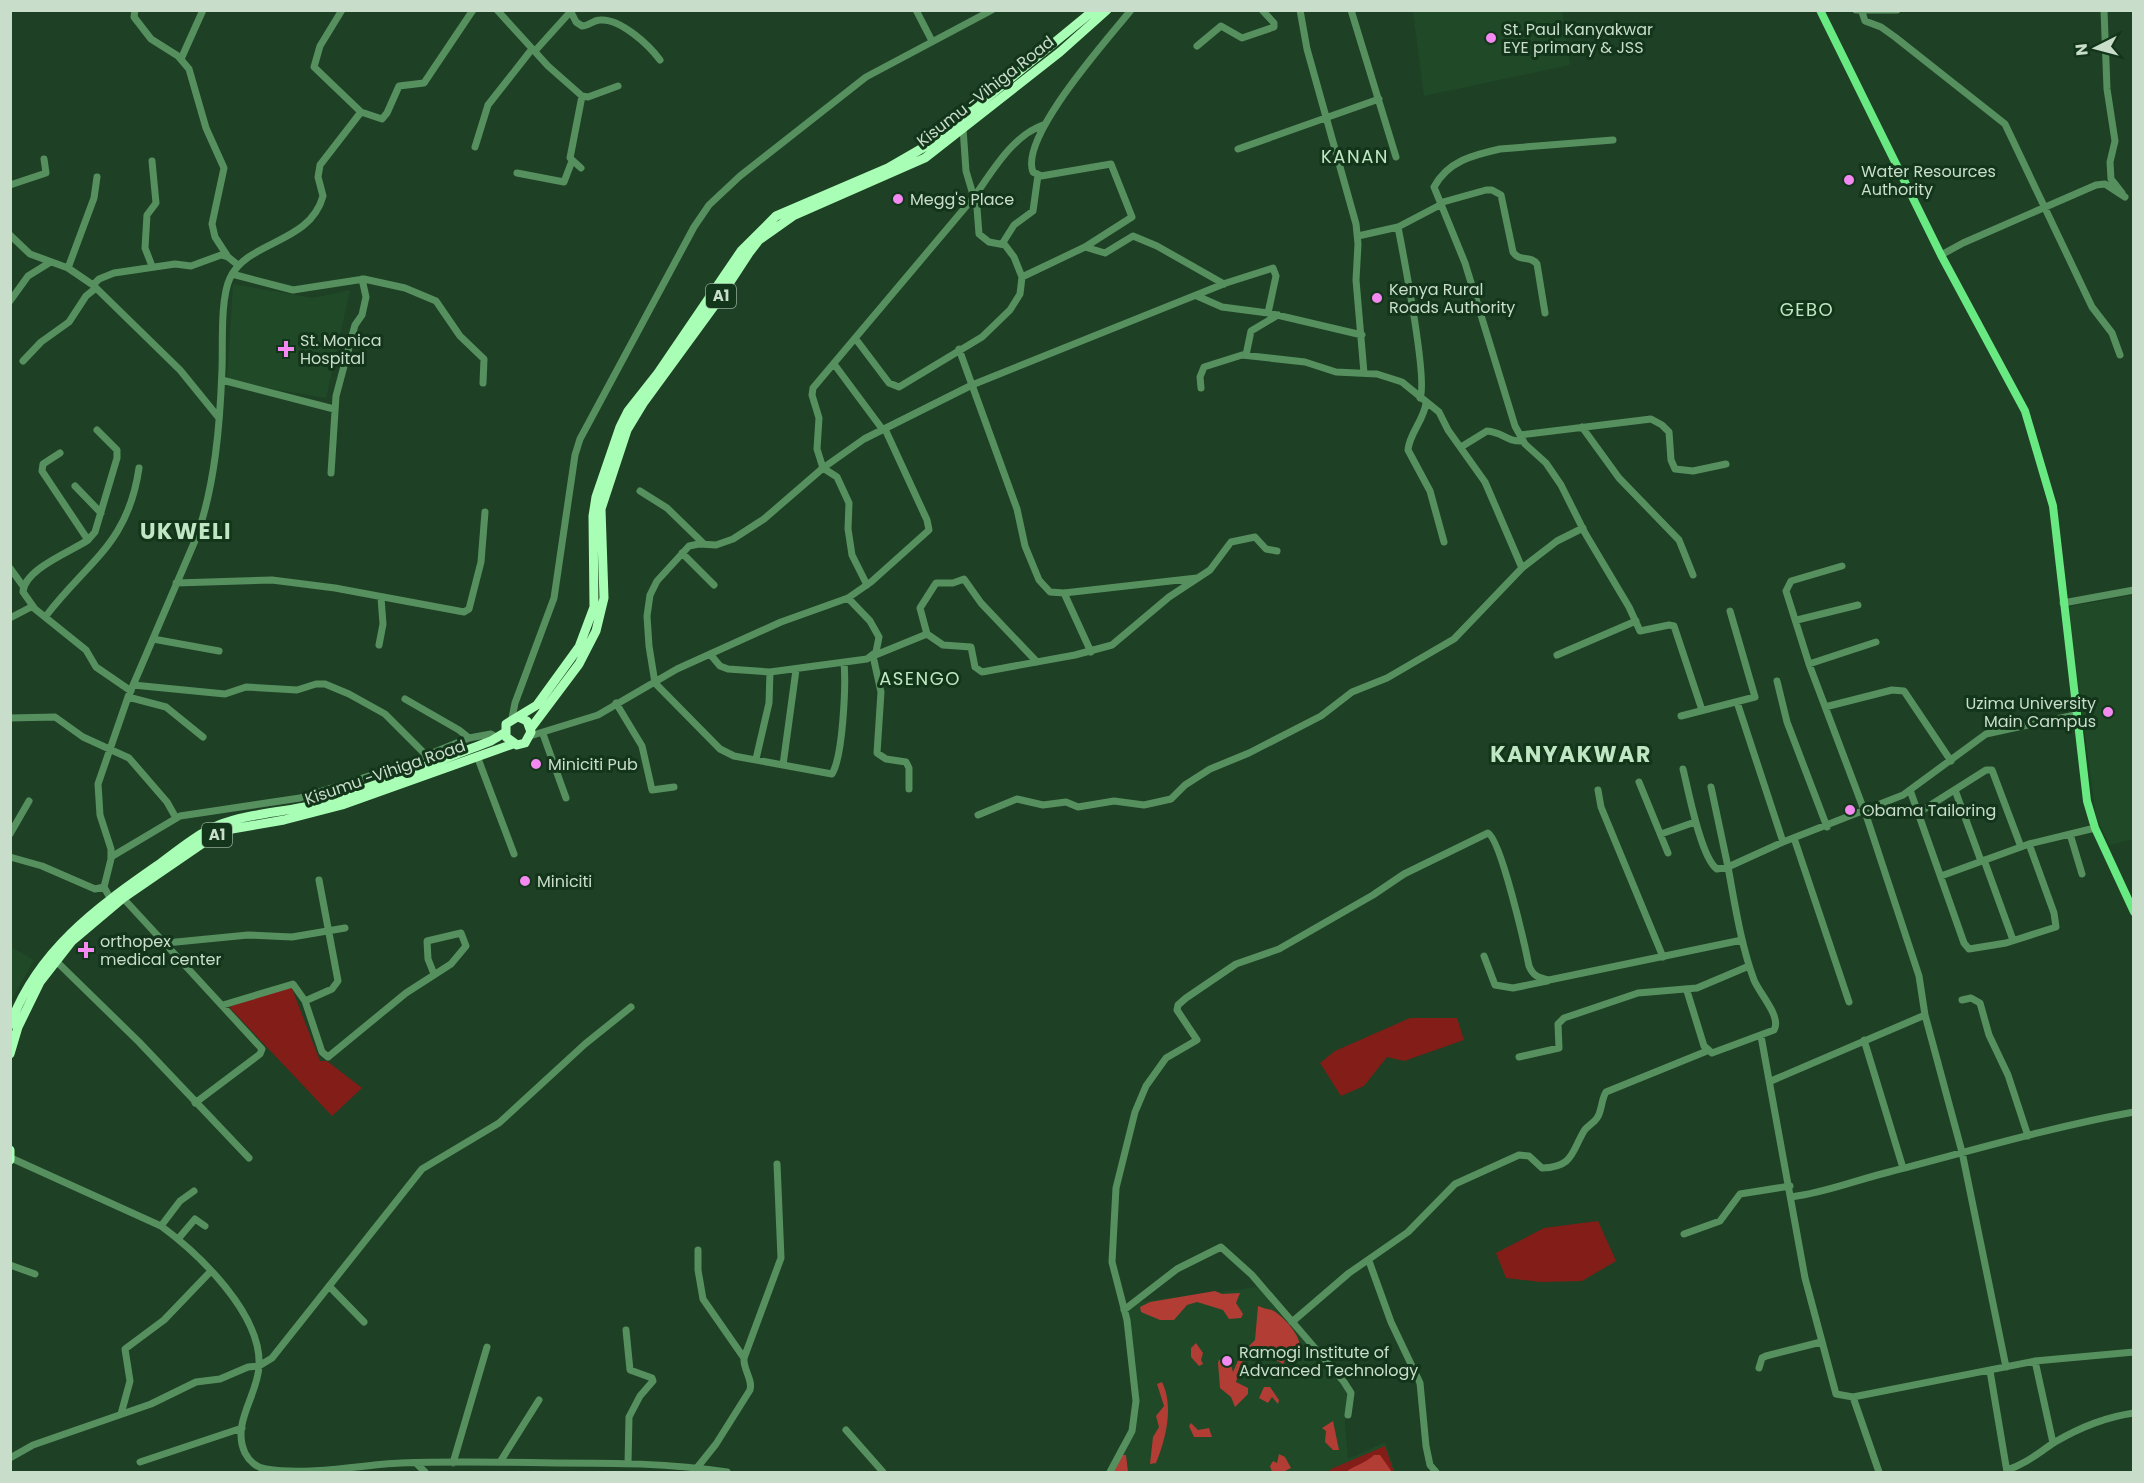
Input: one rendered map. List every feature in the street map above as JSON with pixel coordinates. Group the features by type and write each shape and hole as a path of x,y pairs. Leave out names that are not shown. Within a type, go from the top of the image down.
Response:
{"highway":[{"name":"Kisumu -Vihiga Road","path":"515,718 534,708 557,681 588,626 594,607 593,516 596,497 620,427 628,411 658,373 741,251 776,216 888,168 933,142 1094,10"},
{"name":"Kisumu -Vihiga Road","path":"531,732 579,664 596,631 604,598 601,509 627,430 644,402 759,240 782,222 925,158 1069,45 1107,10"},
{"path":"515,718 527,721 531,732"},
{"name":"A1","path":"501,735 506,724 515,718"},
{"name":"A1","path":"513,744 525,743 531,732"},
{"name":"Kisumu -Vihiga Road","path":"10,1025 44,961 75,926 110,898 197,838 223,823 329,800 501,735"},
{"path":"501,735 513,744"},
{"name":"Kisumu -Vihiga Road","path":"10,1054 28,1004 55,960 72,941 123,898 219,834 342,805 513,744"},
{"path":"10,1150 11,1159"}],"main road":[{"path":"1820,10 1941,255 2025,411 2053,506 2085,791 2095,828 2133,912"}],"street":[{"path":"135,10 134,17 151,39 182,59 189,69 206,128 224,168 212,219 215,237 228,257 238,265"},
{"path":"182,59 203,10"},
{"path":"342,10 320,46 314,63 317,71 361,112 382,119 399,86 424,83 473,10"},
{"path":"497,10 533,50 582,96"},
{"path":"916,10 933,41"},
{"path":"515,718 515,704 554,598 575,454 580,439 683,244 709,206 740,176 866,77 992,10"},
{"path":"1002,244 1014,225 1033,211 1038,175 1032,168 1030,157 1043,125 1131,10"},
{"path":"1197,45 1221,26 1242,38 1274,27 1274,23 1262,10"},
{"path":"1300,10 1358,236 1356,280 1364,373"},
{"path":"1351,10 1396,156"},
{"path":"1897,10 1859,11 1865,21 1881,27 1895,37 2005,124 2092,307 2112,333 2121,355"},
{"path":"1941,255 1963,243 2096,185 2105,184 2125,197 2111,179 2110,162 2115,141 2107,89 2104,10"},
{"path":"475,147 488,105 533,50 571,11 576,22 582,27 600,20 623,27 648,45 660,60"},
{"path":"582,96 604,93 618,86"},
{"path":"581,168 572,161 570,156 582,96"},
{"path":"1238,149 1379,99"},
{"path":"110,898 104,887 111,857 97,796 98,784 130,691 203,517 212,473 219,418 226,291 238,265 286,238 311,218 323,196 318,177 320,165 361,112"},
{"path":"867,585 852,555 848,529 849,503 837,477 824,468 817,448 819,418 812,392 1014,146 1030,130 1043,125"},
{"path":"855,338 889,383 896,387 981,337 1010,310 1019,297 1022,277 1014,257 1002,244 985,240 980,234 974,197 966,171 963,128"},
{"path":"1613,140 1500,148 1464,158 1440,176 1434,187 1465,263 1522,438 1553,472 1641,632 1669,625 1674,626 1702,710"},
{"path":"10,185 46,172 44,159"},
{"path":"152,161 156,203 147,215 145,249 152,266"},
{"path":"517,173 564,182 572,161"},
{"path":"1022,277 1085,247 1132,217 1112,165 1055,175 1038,175"},
{"path":"68,268 97,189 97,177"},
{"path":"1358,236 1398,227 1441,203 1492,190 1501,195 1513,252 1518,258 1532,260 1537,264 1545,313"},
{"path":"1398,227 1418,354 1422,391 1420,398"},
{"path":"10,235 21,247 49,263 68,268 94,286 180,370 219,418"},
{"path":"1085,247 1105,253 1133,236 1157,246 1224,284"},
{"path":"23,361 41,342 69,322 99,279 114,273 152,266 175,264 191,266 216,256 228,257"},
{"path":"10,301 28,276 49,263"},
{"path":"844,662 846,689 834,772 822,774 734,756 720,749 655,683 648,630 650,595 657,581 689,546 720,545 745,532 787,502 824,468 864,439 972,385 1224,284 1273,268 1276,276 1268,313"},
{"path":"232,274 294,290 362,279 398,285 436,302 460,336 484,359 483,383"},
{"path":"331,472 334,409 356,322 362,315 366,297 362,279"},
{"path":"1197,296 1222,307 1278,315 1362,335"},
{"path":"1246,355 1251,331 1278,315"},
{"path":"958,349 1017,509 1025,546 1040,580 1050,592 1064,593 1197,578"},
{"path":"1201,388 1200,377 1204,367 1234,355 1305,362 1336,372 1364,373 1398,380 1426,404 1439,411 1492,494 1521,568"},
{"path":"531,732 543,734 598,715 616,703 710,654 781,622 848,598 867,585 929,530 927,520 884,430 834,364"},
{"path":"222,380 334,409"},
{"path":"1426,404 1423,418 1408,450 1430,491 1444,542"},
{"path":"1461,447 1487,431 1497,432 1508,441 1582,427 1651,420 1669,432 1671,460 1675,469 1693,471 1726,464"},
{"path":"1582,427 1619,478 1679,540 1693,575"},
{"path":"23,586 51,561 88,540 95,532 117,453 97,430"},
{"path":"60,453 43,464 42,471 88,540"},
{"path":"46,616 101,555 122,524 132,501 139,468"},
{"path":"75,486 101,513"},
{"path":"640,491 667,508 704,544"},
{"path":"176,583 272,580 335,588 453,612 467,612 473,602 481,562 485,512"},
{"path":"978,815 1017,799 1043,805 1066,802 1078,807 1114,801 1144,805 1165,802 1210,769 1249,753 1321,717 1352,692 1387,678 1454,639 1521,568 1557,541 1583,528"},
{"path":"1037,662 981,603 963,578 953,583 936,583 922,602 920,611 927,634 943,645 971,647 978,672 1037,662 1091,652 1112,645 1169,597 1210,570 1234,540 1255,537 1266,549 1277,551"},
{"path":"682,553 714,585"},
{"path":"1842,566 1788,583 1786,591 1809,664 1864,811 1919,976 1925,1015 1962,1152 2006,1367"},
{"path":"10,568 23,586 23,592 33,606 84,648 96,667 130,691 166,707 203,737"},
{"path":"2063,603 2133,590"},
{"path":"1064,593 1091,652"},
{"path":"379,645 383,624 381,598"},
{"path":"848,598 878,633 880,640 873,656 881,692 877,753 886,759 906,762 909,768 909,789"},
{"path":"1797,620 1858,605"},
{"path":"10,618 33,606"},
{"path":"1681,716 1753,699 1755,695 1730,611"},
{"path":"1557,655 1635,621"},
{"path":"710,654 720,666 728,669 770,672 796,670 873,656 927,634"},
{"path":"153,639 219,651"},
{"path":"1809,664 1876,642"},
{"path":"783,765 796,670"},
{"path":"756,759 769,703 770,672"},
{"path":"1777,681 1787,722 1827,826"},
{"path":"130,691 225,694 246,687 297,690 316,684 325,684 349,693 385,714 427,756"},
{"path":"1825,707 1892,690 1904,691 1950,760"},
{"path":"405,699 470,738"},
{"path":"1737,702 1783,842"},
{"path":"616,703 642,746 652,790 674,788"},
{"path":"1683,769 1695,822 1713,866 1717,869 1728,867 1910,790 1950,760 1995,731 2075,716"},
{"path":"10,718 55,717 83,736 131,760 167,802 176,818"},
{"path":"111,857 176,818 307,796 427,756 470,738 491,734 501,735"},
{"path":"543,734 566,798"},
{"path":"477,756 514,854"},
{"path":"1918,813 1986,771 1992,770 2020,847"},
{"path":"1639,782 1668,853"},
{"path":"1292,1322 1349,1273 1408,1232 1455,1184 1519,1155 1529,1156 1542,1168 1562,1164 1575,1154 1584,1130 1598,1118 1600,1102 1606,1092 1707,1050 1718,1052 1774,1030 1776,1022 1758,990 1742,940 1711,787"},
{"path":"1598,790 1601,807 1663,957"},
{"path":"1910,790 1964,943 1969,949 2013,940 2056,927 2054,913 2029,844"},
{"path":"1955,790 2013,940"},
{"path":"10,834 29,801"},
{"path":"1661,834 1695,822"},
{"path":"1941,876 2029,844 2095,828"},
{"path":"1110,1473 1132,1431 1136,1401 1124,1310 1112,1262 1116,1188 1135,1112 1146,1086 1166,1058 1197,1040 1177,1010 1178,1005 1236,964 1279,949 1373,895 1404,874 1488,833 1494,838 1504,867 1531,972 1549,980"},
{"path":"2070,834 2082,874"},
{"path":"1794,838 1849,1002"},
{"path":"10,857 42,866 94,888 104,887"},
{"path":"305,1001 338,983 319,880"},
{"path":"123,898 263,1051 195,1103"},
{"path":"166,943 265,934 292,937 345,928"},
{"path":"223,1005 290,984 299,990 305,1001 322,1052 328,1057 389,1006 451,964 465,948 461,933 427,941 428,959 434,974"},
{"path":"1484,956 1494,985 1513,988 1742,940"},
{"path":"55,960 139,1042 249,1158"},
{"path":"1519,1056 1559,1048 1558,1024 1564,1018 1638,993 1687,991 1749,966"},
{"path":"1687,991 1707,1050"},
{"path":"1962,1000 1971,998 1980,1004 1989,1035 2008,1076 2028,1136"},
{"path":"10,1458 33,1445 121,1414 196,1382 218,1380 248,1367 259,1366 277,1352 422,1169 499,1123 585,1044 631,1007"},
{"path":"1771,1081 1925,1015"},
{"path":"1761,1036 1805,1278 1836,1394 1853,1397 2035,1361 2133,1352"},
{"path":"1864,1040 1903,1168"},
{"path":"1791,1197 1824,1192 1855,1180 1962,1152 2133,1112"},
{"path":"11,1159 161,1226 178,1239 235,1300 247,1318 256,1340 259,1366 242,1428 244,1452 257,1470 333,1471 416,1463 500,1462 628,1464 727,1473"},
{"path":"696,1469 749,1394 752,1384 744,1367 744,1358 781,1258 777,1164"},
{"path":"1684,1234 1720,1221 1740,1194 1790,1186"},
{"path":"161,1226 180,1201 194,1191"},
{"path":"178,1239 195,1219 206,1226"},
{"path":"1124,1310 1136,1298 1152,1291 1177,1269 1220,1247 1252,1275 1351,1391 1348,1415"},
{"path":"698,1250 698,1270 703,1299 744,1358"},
{"path":"1369,1261 1391,1322 1420,1383 1426,1446 1430,1465 1436,1473"},
{"path":"10,1265 35,1274"},
{"path":"121,1414 130,1387 124,1350 164,1320 210,1272"},
{"path":"329,1286 364,1322"},
{"path":"626,1330 630,1370 653,1380 629,1417 628,1464"},
{"path":"1759,1368 1762,1358 1766,1356 1821,1342"},
{"path":"453,1462 487,1347"},
{"path":"2035,1361 2053,1443"},
{"path":"1990,1371 2007,1471 2026,1463 2053,1443 2093,1423 2133,1413"},
{"path":"1853,1397 1879,1473"},
{"path":"500,1462 539,1400"},
{"path":"140,1462 242,1428"},
{"path":"846,1430 883,1473"},
{"path":"416,1463 425,1473"}],"shaded area":[{"name":"St. Paul Kanyakwar EYE primary & JSS","path":"1413,11 1562,11 1570,65 1424,96"},
{"path":"233,284 313,298 350,290 326,398 227,381"},
{"name":"Uzima University Main Campus","path":"2133,595 2133,839 2110,845 2096,817 2068,607"},
{"path":"11,947 34,960 11,1001"},
{"path":"291,986 320,1061 327,1061 362,1088 332,1116 229,1007"},
{"path":"1410,1018 1457,1018 1464,1040 1404,1061 1387,1057 1364,1086 1341,1096 1320,1063 1335,1051"},
{"path":"1598,1221 1616,1261 1582,1281 1541,1282 1506,1278 1496,1253 1544,1228"},
{"name":"Ramogi Institute of Advanced Technology","path":"1258,1287 1348,1393 1345,1424 1348,1459 1385,1442 1395,1472 1109,1472 1109,1466 1139,1412 1127,1310 1137,1302"},
{"path":"1215,1291 1222,1294 1240,1293 1236,1303 1243,1314 1241,1318 1229,1319 1223,1310 1197,1302 1187,1305 1174,1320 1160,1320 1141,1312 1140,1307 1150,1302"},
{"path":"1258,1306 1272,1310 1286,1321 1298,1338 1299,1348 1290,1350 1283,1364 1269,1356 1257,1358 1246,1349 1255,1340"},
{"path":"1196,1343 1203,1353 1201,1360 1203,1364 1199,1366 1191,1357 1191,1348"},
{"path":"1240,1356 1246,1369 1238,1375 1236,1382 1248,1388 1248,1394 1235,1407 1231,1397 1220,1388 1218,1363 1219,1360 1229,1358 1233,1372"},
{"path":"1162,1382 1168,1401 1167,1422 1163,1444 1156,1463 1150,1464 1153,1437 1159,1427 1156,1416 1164,1406 1157,1384"},
{"path":"1264,1387 1270,1387 1279,1400 1278,1404 1272,1397 1268,1403 1259,1398"},
{"path":"1333,1421 1339,1450 1333,1450 1325,1442 1326,1431 1322,1428"},
{"path":"1191,1423 1198,1430 1209,1428 1212,1437 1194,1437 1189,1426"},
{"path":"1385,1446 1394,1472 1329,1472 1331,1469"},
{"path":"1279,1454 1285,1457 1291,1468 1283,1472 1272,1472 1270,1466 1273,1461 1277,1463"},
{"path":"1122,1455 1126,1455 1128,1472 1114,1472"},
{"path":"1374,1455 1380,1455 1392,1472 1346,1472 1368,1460"}],"place":[{"name":"St. Paul Kanyakwar EYE primary & JSS","path":"1491,38"},
{"name":"Water Resources Authority","path":"1849,180"},
{"name":"Megg's Place","path":"898,199"},
{"name":"Kenya Rural Roads Authority","path":"1377,298"},
{"name":"St. Monica Hospital","path":"286,349"},
{"name":"Uzima University Main Campus","path":"2108,712"},
{"name":"Miniciti Pub","path":"536,764"},
{"name":"Obama Tailoring","path":"1850,810"},
{"name":"Miniciti","path":"525,881"},
{"name":"orthopex medical center","path":"86,950"},
{"name":"Ramogi Institute of Advanced Technology","path":"1227,1361"}],"district":[{"name":"KANAN","path":"1355,157"},
{"name":"GEBO","path":"1807,310"},
{"name":"UKWELI","path":"186,531"},
{"name":"ASENGO","path":"920,679"},
{"name":"KANYAKWAR","path":"1571,754"}]}
